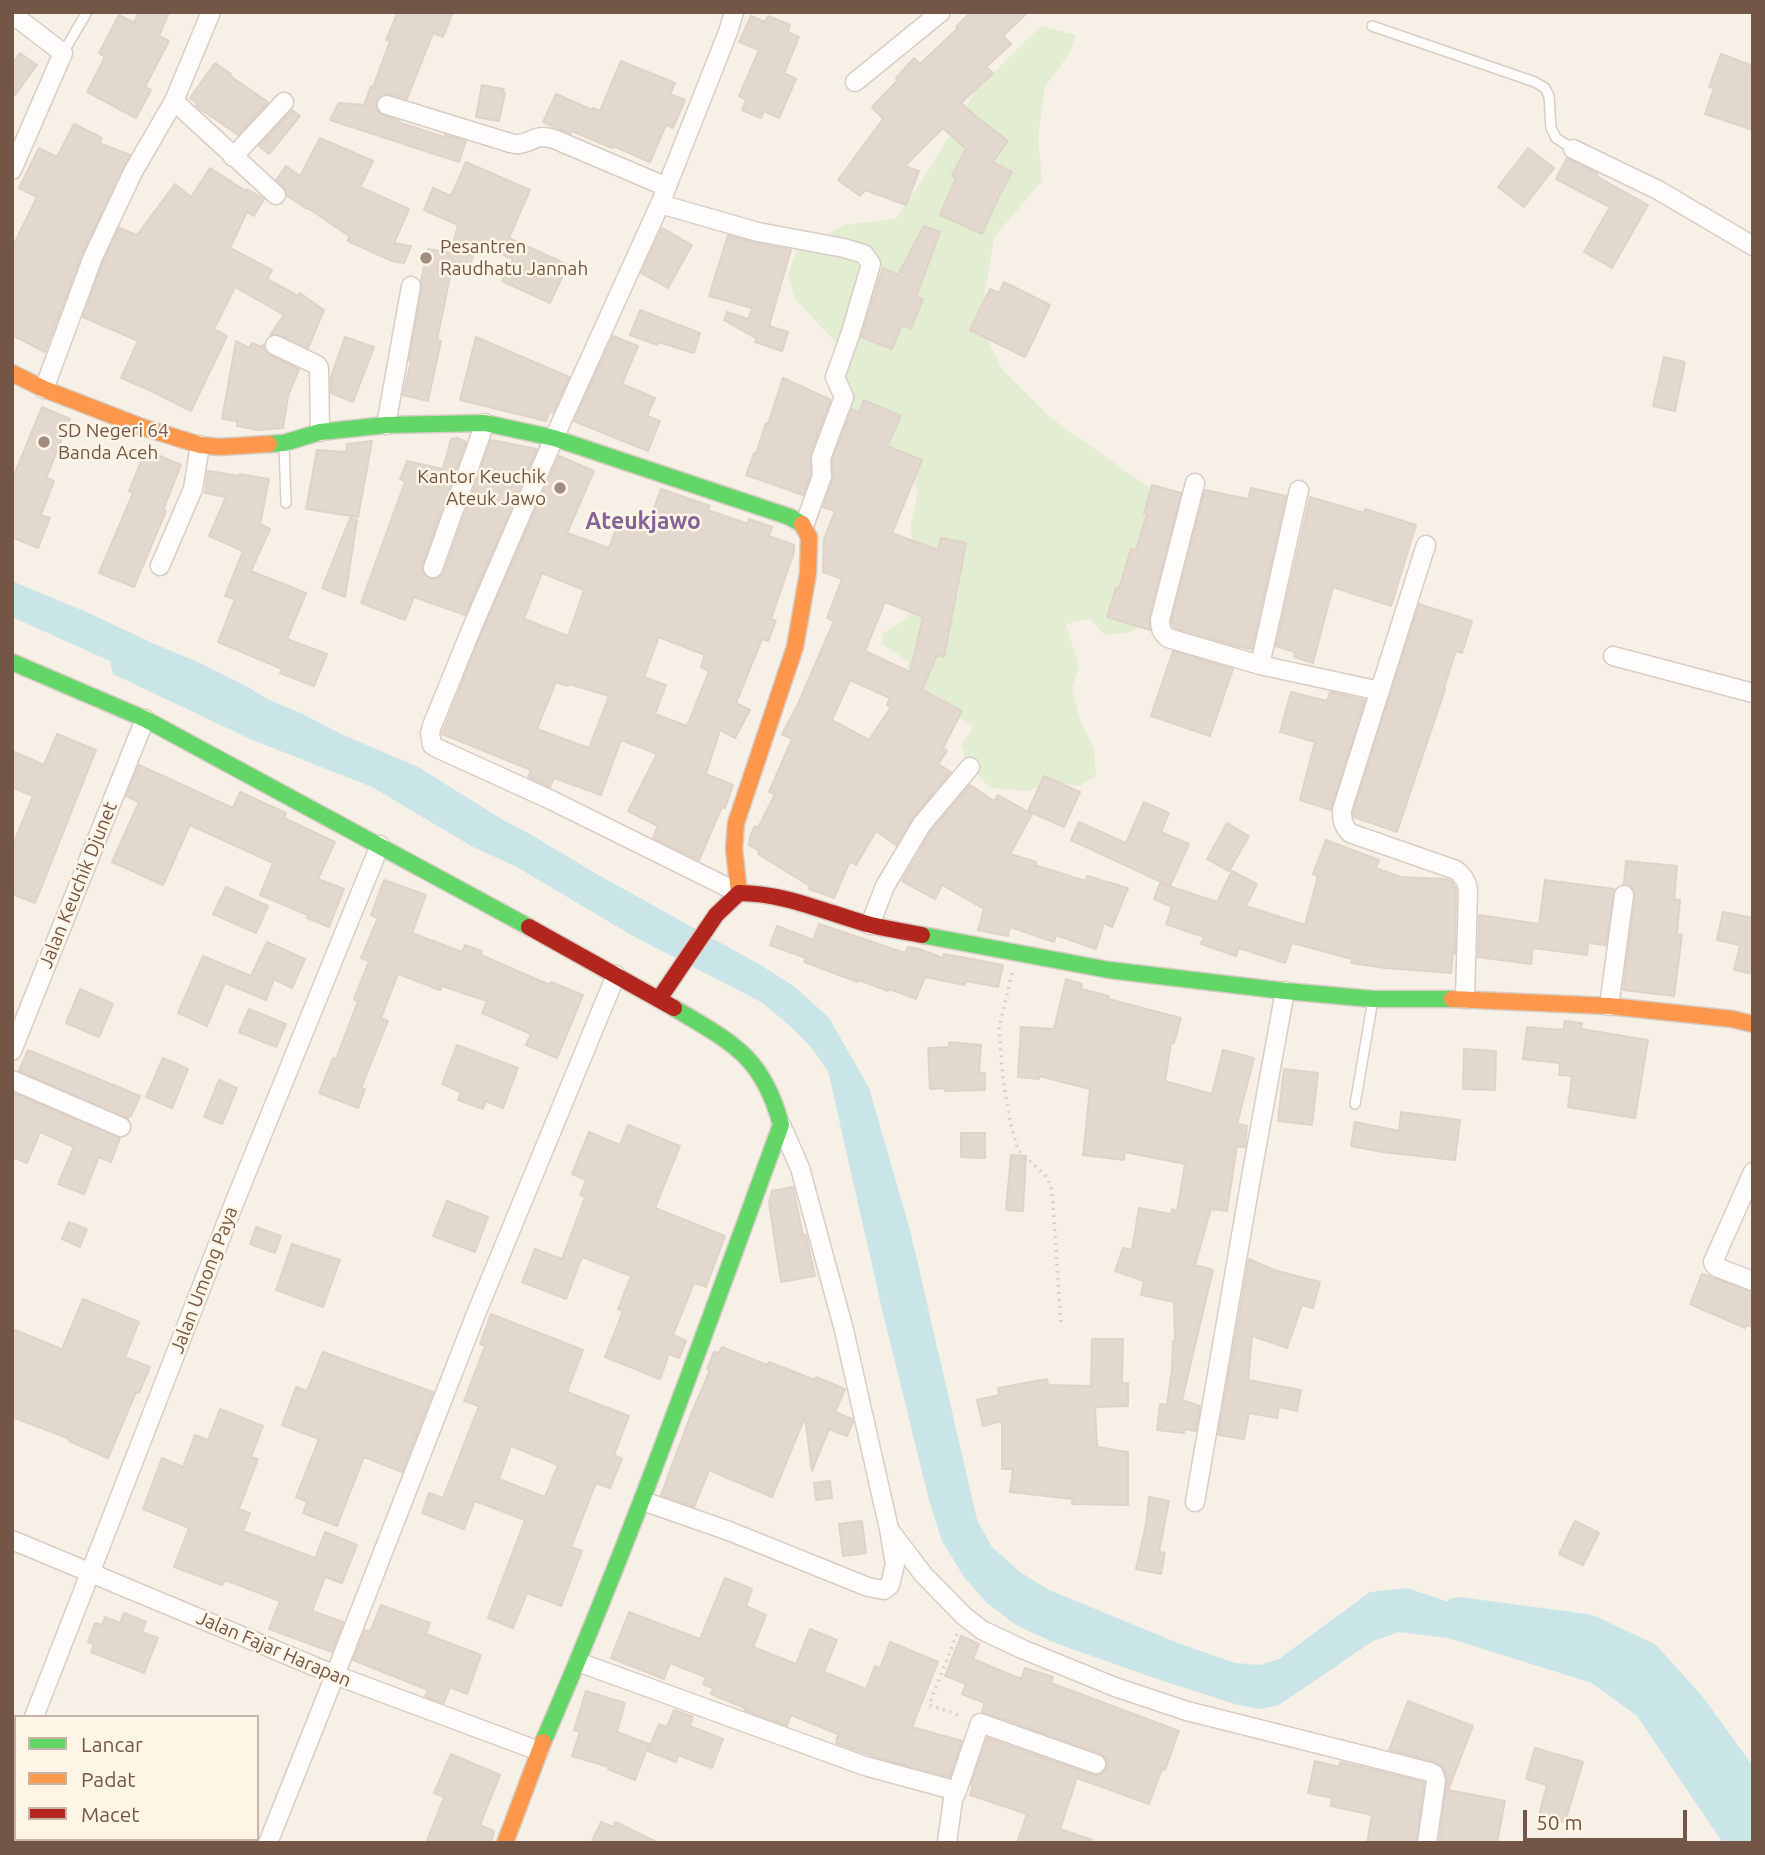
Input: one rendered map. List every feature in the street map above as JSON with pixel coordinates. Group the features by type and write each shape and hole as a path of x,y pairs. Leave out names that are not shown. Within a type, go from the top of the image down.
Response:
{"street":[{"path":"44,389 93,257 134,172 174,101 211,12"},
{"path":"734,12 660,204 471,630 432,726 432,745 551,800 739,893 786,898 870,925 1109,970 1285,991 1373,999 1465,999 1609,1006 1753,1024"},
{"path":"855,82 941,12"},
{"path":"12,14 63,52 12,170"},
{"path":"174,101 276,195"},
{"path":"233,157 284,102"},
{"path":"387,105 507,142 519,144 544,136 667,187"},
{"path":"1573,149 1658,190 1753,246"},
{"path":"660,204 758,232 844,248 864,254 872,264 835,377 844,397 821,458 822,476 804,526"},
{"path":"386,425 411,286"},
{"path":"275,345 314,363 319,368 320,432"},
{"path":"12,373 44,389 142,427 200,445 219,447 284,443 320,432 386,425 485,423 554,438 790,517 804,526 808,537 808,573 795,647 736,823 734,849 739,893"},
{"path":"433,568 485,423"},
{"path":"160,566 193,489 200,445"},
{"path":"1195,483 1163,608 1160,628 1163,633 1168,638 1260,665 1380,691"},
{"path":"1260,665 1299,490"},
{"path":"1426,545 1342,810 1342,819 1344,827 1350,833 1456,870 1467,881 1465,999"},
{"path":"1612,656 1753,693"},
{"path":"12,662 145,719 380,845 659,999 724,1038 753,1063 765,1081 800,1168 833,1289 889,1529 895,1564 893,1576 890,1585 884,1590 877,1590 729,1531 643,1501"},
{"name":"Jalan Keuchik Djunet","path":"12,1051 145,719"},
{"path":"870,925 885,886 922,824 970,767"},
{"name":"Jalan Umong Paya","path":"35,1715 235,1201 380,845"},
{"path":"659,999 716,915 739,893"},
{"path":"1609,1006 1624,895"},
{"path":"268,1843 476,1314 616,975"},
{"path":"1195,1502 1285,991"},
{"path":"12,1080 121,1127"},
{"path":"505,1843 539,1751 643,1501 781,1125"},
{"path":"1753,1172 1713,1262 1716,1267 1753,1281"},
{"path":"889,1529 923,1574 964,1616 998,1639 1115,1687 1209,1717 1434,1774 1436,1781 1427,1843"},
{"name":"Jalan Fajar Harapan","path":"12,1540 335,1675 539,1751"},
{"path":"578,1662 865,1766 957,1791"},
{"path":"947,1843 953,1799 980,1723 1096,1764"}],"lane":[{"path":"63,52 87,12"},
{"path":"1372,26 1535,82 1545,88 1549,96 1551,128 1556,138 1573,149"},
{"path":"284,443 286,503"},
{"path":"1355,1104 1373,999"}],"path":[{"path":"1015,953 999,1028 1003,1080 1018,1150 1047,1177 1052,1190 1061,1325"},
{"path":"964,1616 929,1705 980,1723"}],"green space":[{"path":"1041,26 1076,35 1071,51 1045,87 1038,138 1042,181 994,237 980,324 1002,369 1051,418 1148,487 1165,510 1171,554 1166,590 1150,621 1131,632 1105,635 1090,619 1066,624 1079,666 1072,689 1080,720 1094,749 1096,776 1079,786 1051,783 1026,791 990,788 969,765 961,745 974,727 959,717 934,713 931,694 907,683 902,676 909,662 881,643 882,634 905,619 923,598 912,545 911,523 918,492 908,468 847,445 832,408 843,352 795,299 788,275 796,252 823,236 845,225 895,219 923,179 977,89"}],"water":[{"path":"12,581 200,663 267,699 418,767 503,820 759,964 795,987 829,1018 869,1088 910,1230 977,1520 992,1547 1020,1572 1049,1590 1178,1643 1235,1663 1260,1665 1279,1659 1370,1592 1407,1588 1630,1663 1643,1676 1753,1819 1753,1843 1723,1843 1637,1716 1592,1683 1448,1638 1399,1632 1373,1641 1279,1705 1259,1709 1238,1705 1154,1678 1055,1643 1016,1625 987,1603 964,1577 942,1541 929,1500 882,1309 828,1071 811,1047 761,1002 633,936 515,866 473,847 372,787 250,739 113,674 110,661 12,617"}],"building":[{"path":"139,12 169,12 159,36 169,41 145,87 151,90 136,118 87,92 105,57 99,53 119,15 134,23"},
{"path":"398,12 453,12 443,37 433,33 407,99 384,94 376,101 376,108 379,113 398,122 466,141 459,162 330,120 339,103 364,105 390,41 386,40"},
{"path":"971,12 1028,12 1003,36 1011,44 986,67 993,73 961,103 1008,141 993,162 1012,172 982,234 940,215 956,178 952,175 966,149 943,128 905,166 919,171 906,205 865,190 860,196 838,180 883,119 872,107 898,80 896,78 914,58 920,64"},
{"path":"751,16 765,22 768,16 790,25 788,32 799,37 784,73 796,79 779,118 764,111 761,118 742,110 746,100 739,96 759,50 739,42"},
{"path":"20,53 37,65 12,99 12,64"},
{"path":"1721,54 1753,66 1753,130 1705,114 1714,88 1709,87"},
{"path":"621,61 675,83 670,94 685,100 673,128 666,125 650,162 543,122 556,94 600,111"},
{"path":"215,63 268,102 238,135 196,106 198,104 190,98"},
{"path":"482,85 504,89 499,121 476,117"},
{"path":"292,110 300,116 269,154 259,146"},
{"path":"74,124 102,138 99,143 130,155 83,252 45,352 12,335 12,248 37,197 19,188 39,148 57,157"},
{"path":"320,138 373,161 360,187 409,209 394,243 411,246 404,263 392,261 348,241 349,236 287,196 284,187 276,180 286,166 300,176"},
{"path":"1528,148 1554,168 1524,207 1498,187"},
{"path":"1567,158 1648,205 1612,268 1584,252 1610,207 1556,179"},
{"path":"466,162 530,190 509,238 568,265 550,303 502,281 513,259 476,243 469,272 452,267 437,340 441,341 428,401 403,395 411,361 409,360 421,281 428,249 451,253 458,225 424,210 433,188 451,196"},
{"path":"210,168 264,199 254,216 247,212 230,248 272,270 267,279 298,296 300,293 324,310 308,348 280,335 270,335 284,315 235,287 214,329 227,336 191,411 121,378 138,341 83,317 103,261 119,228 137,235 175,184 191,197"},
{"path":"924,226 940,232 916,297 923,299 911,328 902,325 892,349 861,337 883,268 898,275"},
{"path":"662,228 692,245 668,288 641,273"},
{"path":"728,235 791,250 769,326 788,332 782,351 755,342 757,339 724,320 727,312 748,319 752,308 709,296"},
{"path":"1004,282 1050,305 1025,357 970,330 990,289 999,293"},
{"path":"640,310 700,333 694,353 658,342 657,345 630,335"},
{"path":"613,336 638,346 622,384 655,398 647,416 660,421 648,451 574,421"},
{"path":"345,337 374,347 353,402 331,393 331,377"},
{"path":"476,337 569,377 553,413 550,411 546,421 460,400"},
{"path":"236,341 249,348 252,343 262,347 264,344 265,351 270,355 299,369 288,396 283,428 258,430 237,426 237,421 222,419"},
{"path":"1664,357 1685,362 1675,411 1653,406"},
{"path":"783,378 831,400 810,454 811,474 803,495 746,475 766,423 768,424"},
{"path":"864,400 901,416 887,446 922,460 892,533 938,550 941,538 966,543 944,657 937,655 922,690 962,711 943,748 947,751 938,764 951,772 913,817 896,845 876,831 856,865 850,861 834,898 809,889 810,886 758,854 760,851 749,845 755,826 758,828 775,794 769,792 792,739 782,734 834,621 827,618 842,579 823,572 824,539 835,511 823,507 833,479 832,460 852,409 859,413","holes":["885,602 923,617 910,672 865,651","850,680 890,698 887,705 891,707 869,740 832,720"]},
{"path":"42,407 70,419 46,478 54,481 41,515 50,518 38,548 12,537 12,480"},
{"path":"457,438 466,442 422,565 424,575 430,579 440,577 444,572 491,440 537,449 465,615 414,597 405,620 361,603 405,482 400,479 407,461 443,469 451,439"},
{"path":"372,441 358,517 306,509 317,450 346,452 347,444"},
{"path":"146,450 181,465 163,510 166,511 134,587 99,573 133,493 129,491"},
{"path":"559,456 594,471 567,533 609,548 619,521 646,530 661,489 710,506 708,510 748,524 749,519 772,527 769,536 794,545 771,619 776,621 768,641 762,639 736,703 750,710 735,738 720,730 706,774 733,785 725,808 722,807 699,860 653,838 658,826 628,811 657,754 621,740 601,795 554,778 550,787 528,777 531,770 442,734 481,634","holes":["542,573 584,590 568,636 524,619","659,637 705,655 701,667 709,671 687,726 655,714 666,685 644,677","556,682 609,696 589,748 537,729"]},
{"path":"208,471 269,479 260,524 270,529 251,571 306,593 287,639 327,654 314,686 280,673 282,669 218,642 235,599 225,596 243,551 209,536 226,497 205,493"},
{"path":"1152,485 1181,493 1149,617 1150,630 1107,617 1131,549 1136,550"},
{"path":"1251,488 1286,496 1252,649 1174,628 1171,621 1205,490 1248,499"},
{"path":"1310,497 1364,513 1365,509 1416,525 1391,606 1333,587 1313,663 1294,657 1295,652 1276,646"},
{"path":"350,518 357,520 345,597 322,588"},
{"path":"1419,604 1472,621 1462,653 1456,651 1397,832 1354,817 1353,812"},
{"path":"1173,651 1233,669 1210,736 1151,716"},
{"path":"1291,692 1327,701 1330,692 1365,700 1331,810 1300,800 1315,742 1280,732"},
{"path":"57,734 96,750 35,903 12,894 12,847 33,796 12,787 12,751 44,765"},
{"path":"139,765 233,808 240,792 286,813 284,818 335,842 318,879 344,889 329,927 260,895 273,863 190,825 163,885 112,862 139,802 126,796"},
{"path":"1044,776 1080,792 1064,827 1028,811"},
{"path":"970,785 994,801 998,795 1032,814 1010,854 1085,881 1087,876 1128,888 1112,927 1104,923 1096,949 1056,935 1054,942 1010,927 1008,936 978,930 984,909 942,885 935,899 902,881 931,831"},
{"path":"1144,802 1169,813 1161,832 1189,844 1170,886 1071,840 1079,822 1126,843"},
{"path":"1227,823 1249,836 1229,871 1207,859"},
{"path":"1326,840 1379,860 1376,868 1400,877 1446,879 1452,882 1456,889 1455,954 1453,953 1451,973 1351,963 1352,959 1292,943 1285,963 1239,948 1236,956 1201,944 1204,937 1166,924 1172,907 1154,899 1160,883 1217,902 1232,871 1257,884 1246,906 1305,925 1318,876 1313,874"},
{"path":"1626,861 1677,866 1674,899 1680,900 1677,934 1682,935 1674,996 1623,990 1635,897 1631,886 1624,884"},
{"path":"384,880 426,895 412,933 462,952 465,945 482,951 481,955 550,985 551,982 583,995 557,1058 526,1045 531,1034 482,1013 487,1001 442,986 440,990 398,974 381,1018 388,1021 361,1088 365,1089 358,1108 319,1093 333,1058 336,1059 358,1001 354,999 369,961 361,958 378,918 371,915"},
{"path":"1545,880 1614,889 1606,945 1588,943 1587,955 1533,948 1531,964 1478,957 1479,915 1539,924"},
{"path":"226,887 268,906 256,933 213,914"},
{"path":"1723,912 1753,918 1753,974 1734,970 1740,945 1717,940"},
{"path":"819,924 905,953 908,947 943,958 944,954 1003,965 998,987 966,981 965,985 925,977 916,999 859,980 858,982 804,962 806,958 770,945 777,926 813,940"},
{"path":"267,942 305,959 292,988 274,979 266,1000 225,983 207,1026 178,1013 203,956 251,976"},
{"path":"1066,979 1082,984 1081,989 1109,996 1108,999 1181,1018 1174,1043 1171,1043 1165,1081 1212,1094 1223,1050 1254,1058 1237,1124 1247,1126 1245,1147 1237,1146 1227,1211 1211,1209 1195,1265 1213,1270 1182,1400 1200,1406 1196,1431 1185,1429 1184,1433 1157,1430 1160,1404 1167,1405 1172,1369 1175,1341 1174,1302 1141,1295 1144,1281 1115,1271 1123,1248 1132,1250 1139,1208 1171,1214 1172,1209 1177,1211 1185,1164 1125,1152 1124,1160 1083,1155 1090,1089 1039,1076 1039,1079 1018,1077 1021,1027 1054,1029"},
{"path":"80,989 113,1004 99,1037 66,1023"},
{"path":"249,1009 286,1024 276,1047 239,1032"},
{"path":"1565,1021 1582,1023 1581,1029 1648,1040 1635,1118 1568,1107 1572,1076 1559,1075 1560,1063 1523,1059 1527,1027 1563,1030"},
{"path":"949,1042 981,1045 979,1073 985,1073 985,1090 930,1089 928,1048 949,1047"},
{"path":"457,1045 518,1068 503,1108 486,1101 483,1109 458,1100 461,1092 442,1084"},
{"path":"1464,1049 1496,1051 1495,1090 1463,1089"},
{"path":"28,1050 140,1096 131,1116 128,1119 19,1071"},
{"path":"163,1058 188,1069 172,1108 146,1097"},
{"path":"1284,1069 1318,1073 1312,1125 1278,1121"},
{"path":"219,1080 237,1088 222,1124 204,1117"},
{"path":"14,1093 120,1138 111,1162 99,1157 84,1194 58,1184 74,1147 40,1132 27,1163 12,1157"},
{"path":"1401,1112 1460,1120 1455,1160 1351,1146 1355,1122 1399,1131"},
{"path":"628,1125 680,1146 655,1208 725,1236 706,1287 694,1283 673,1335 686,1341 679,1358 669,1354 660,1379 605,1357 623,1311 618,1309 631,1276 582,1257 566,1299 522,1282 535,1249 562,1259 585,1197 580,1195 586,1180 572,1174 589,1132 620,1145"},
{"path":"961,1133 985,1133 985,1158 961,1157"},
{"path":"1011,1155 1026,1156 1023,1211 1006,1210"},
{"path":"793,1187 815,1276 781,1282 769,1202 772,1191"},
{"path":"447,1201 488,1217 475,1252 433,1236"},
{"path":"69,1222 87,1229 80,1247 62,1239"},
{"path":"256,1227 281,1236 275,1253 250,1244"},
{"path":"292,1244 340,1260 323,1307 276,1290"},
{"path":"1249,1259 1274,1270 1320,1282 1313,1308 1302,1305 1287,1348 1252,1336 1248,1380 1301,1390 1297,1411 1279,1407 1277,1418 1249,1413 1244,1439 1218,1435"},
{"path":"1702,1274 1753,1292 1753,1327 1747,1325 1745,1328 1690,1304"},
{"path":"83,1299 139,1322 125,1357 150,1367 139,1393 136,1392 108,1458 69,1441 70,1439 12,1417 12,1329 62,1349"},
{"path":"491,1314 583,1350 567,1392 629,1416 614,1455 622,1459 610,1488 596,1483 571,1547 582,1551 561,1606 527,1593 513,1628 488,1618 525,1520 475,1501 464,1529 422,1513 429,1493 443,1498 479,1406 464,1401 485,1346 480,1344","holes":["511,1446 558,1465 545,1497 499,1479"]},
{"path":"1092,1339 1123,1339 1122,1383 1128,1383 1128,1406 1095,1407 1097,1447 1128,1452 1128,1505 1072,1504 1073,1499 1010,1492 1013,1469 1002,1469 1002,1421 983,1426 977,1400 999,1395 998,1388 1047,1379 1048,1385 1091,1386"},
{"path":"722,1347 767,1365 769,1362 845,1389 835,1412 852,1419 853,1422 847,1436 829,1429 812,1471 805,1417 772,1497 709,1470 694,1507 661,1495 710,1370 707,1369 714,1352 719,1353"},
{"path":"323,1352 433,1392 402,1472 364,1457 337,1526 303,1513 307,1502 296,1497 319,1439 282,1425 296,1387 307,1391"},
{"path":"220,1409 263,1426 251,1457 258,1459 239,1509 250,1513 243,1531 315,1558 325,1532 357,1545 342,1583 325,1577 312,1611 343,1622 332,1652 269,1629 280,1601 225,1580 222,1585 174,1567 189,1528 143,1509 162,1458 183,1467 195,1435 208,1440"},
{"path":"830,1481 832,1498 816,1500 814,1483"},
{"path":"1149,1497 1169,1501 1159,1552 1165,1553 1161,1574 1136,1569"},
{"path":"862,1521 866,1553 843,1556 839,1524"},
{"path":"1575,1521 1599,1533 1583,1565 1559,1554"},
{"path":"725,1578 752,1589 746,1606 766,1615 753,1647 796,1664 810,1629 837,1640 824,1672 866,1689 875,1666 880,1668 890,1642 938,1662 912,1727 962,1741 950,1777 881,1759 836,1743 838,1734 791,1715 787,1726 744,1710 745,1708 711,1694 713,1688 703,1684 706,1677 670,1663 664,1679 611,1658 629,1612 700,1639"},
{"path":"381,1605 430,1623 426,1634 481,1655 467,1694 450,1687 444,1703 425,1697 428,1690 353,1660 365,1630 370,1632"},
{"path":"124,1613 146,1622 142,1632 158,1638 144,1673 91,1652 94,1644 88,1642 95,1623 102,1625 105,1617 120,1623"},
{"path":"961,1636 979,1644 973,1659 1021,1679 1025,1668 1053,1677 1051,1683 1179,1731 1149,1804 1077,1778 1060,1829 1092,1840 1091,1843 1017,1843 1027,1814 970,1795 987,1738 1093,1775 1104,1772 1107,1761 1100,1753 982,1712 985,1703 962,1694 966,1684 945,1676"},
{"path":"586,1691 625,1703 617,1732 649,1744 635,1780 608,1769 609,1767 572,1756 580,1732 574,1730"},
{"path":"1408,1701 1473,1726 1448,1790 1505,1801 1497,1843 1439,1843 1447,1782 1443,1767 1433,1761 1389,1750"},
{"path":"674,1710 693,1717 690,1726 723,1739 712,1768 678,1755 676,1762 648,1751 659,1724 667,1727"},
{"path":"1535,1748 1583,1762 1565,1822 1539,1815 1547,1785 1526,1779"},
{"path":"451,1754 500,1775 480,1825 494,1831 491,1843 426,1843 444,1797 434,1793"},
{"path":"1315,1761 1339,1767 1340,1762 1424,1782 1416,1843 1367,1843 1372,1815 1331,1806 1332,1798 1308,1793"},
{"path":"601,1822 613,1827 615,1822 659,1843 591,1843"}],"waterway":[{"path":"1459,1616 1586,1633 1644,1660 1689,1710 1753,1799"}],"traffic: fast":[{"path":"269,444 284,443 320,432 386,425 485,423 554,438 790,517 802,524"},
{"path":"12,662 145,719 529,927"},
{"path":"922,935 1109,970 1373,999 1452,999"},
{"path":"543,1742 637,1513 781,1125 765,1082 742,1053 674,1008"}],"traffic: slow":[{"path":"12,373 44,389 142,427 200,445 219,447 269,444"},
{"path":"739,893 734,849 736,823 795,647 808,573 809,537 802,524"},
{"path":"1452,999 1609,1006 1732,1019 1753,1024"},
{"path":"505,1843 543,1742"}],"traffic: jam":[{"path":"659,999 716,915 739,893 772,896 867,924 922,935"},
{"path":"529,927 674,1008"}],"place":[{"name":"Pesantren Raudhatu Jannah","path":"426,258"},
{"name":"SD Negeri 64 Banda Aceh","path":"44,442"},
{"name":"Kantor Keuchik Ateuk Jawo","path":"560,488"}],"district":[{"name":"Ateukjawo","path":"643,521"}]}
